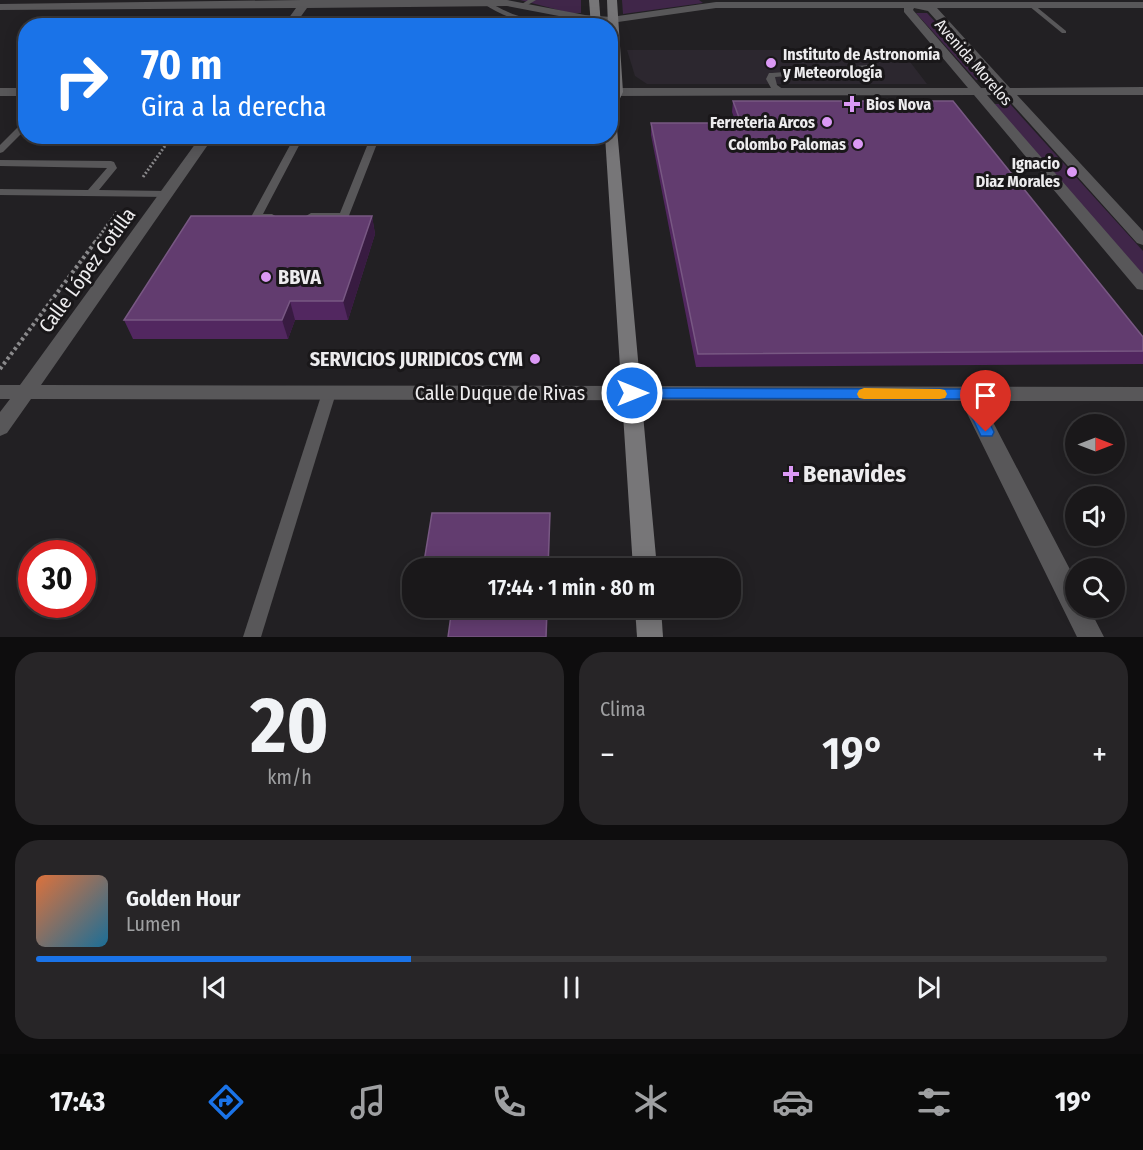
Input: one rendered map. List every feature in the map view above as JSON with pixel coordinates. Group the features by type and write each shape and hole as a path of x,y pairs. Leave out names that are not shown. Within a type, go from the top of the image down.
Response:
{"main road":[{"path":"594,0 596,18"},
{"path":"612,0 614,18"},
{"path":"612,144 644,558"},
{"path":"649,618 650,637"}],"street":[{"path":"0,7 305,2 528,2 582,18"},
{"path":"294,18 305,2"},
{"path":"618,20 647,18 716,4 910,2 1143,5"},
{"name":"Avenida Morelos","path":"1143,240 932,9 910,2 908,9 1143,285"},
{"path":"0,92 18,92"},
{"path":"618,92 1143,92"},
{"name":"Calle López Cotilla","path":"0,428 202,144"},
{"name":"Calle Duque de Rivas","path":"0,392 1143,394"},
{"path":"968,394 1090,637"}],"lane":[{"path":"486,3 498,13 518,18"},
{"path":"1031,4 1064,32"},
{"path":"783,92 771,82 772,75 869,67"},
{"path":"0,150 18,132"},
{"path":"278,217 256,217 296,144"},
{"path":"300,216 344,216 373,144"},
{"path":"0,162 111,164 112,168 91,193"},
{"path":"0,192 167,194"},
{"path":"252,637 328,393"}],"path":[{"path":"0,369 166,144"}],"shaded area":[{"path":"520,0 581,0 581,13 570,13"},
{"path":"622,0 699,0 703,3 623,14"},
{"path":"916,13 927,13 989,80 976,80"},
{"name":"Instituto de Astronomía y Meteorología","path":"627,50 901,50 927,84 647,84 635,76"},
{"path":"993,104 1010,104 1143,251 1143,276"}],"building":[{"path":"733,101 953,101 1143,337 1143,351 698,354 651,123 741,123"},
{"name":"BBVA","path":"191,216 372,216 343,301 290,301 282,320 124,320"},
{"path":"432,513 550,513 548,558 425,558"},
{"path":"451,618 547,618 546,637 448,637"}],"slow traffic":[{"path":"864,394 940,394"}],"place":[{"name":"Instituto de Astronomía y Meteorología","path":"771,63"},
{"name":"Bios Nova","path":"852,104"},
{"name":"Ferreteria Arcos","path":"827,122"},
{"name":"Colombo Palomas","path":"858,144"},
{"name":"Ignacio Diaz Morales","path":"1072,172"},
{"name":"BBVA","path":"266,277"},
{"name":"SERVICIOS JURIDICOS CYM","path":"535,359"},
{"name":"Benavides","path":"791,474"}],"route":[{"path":"632,393 968,394 986,432"}]}
